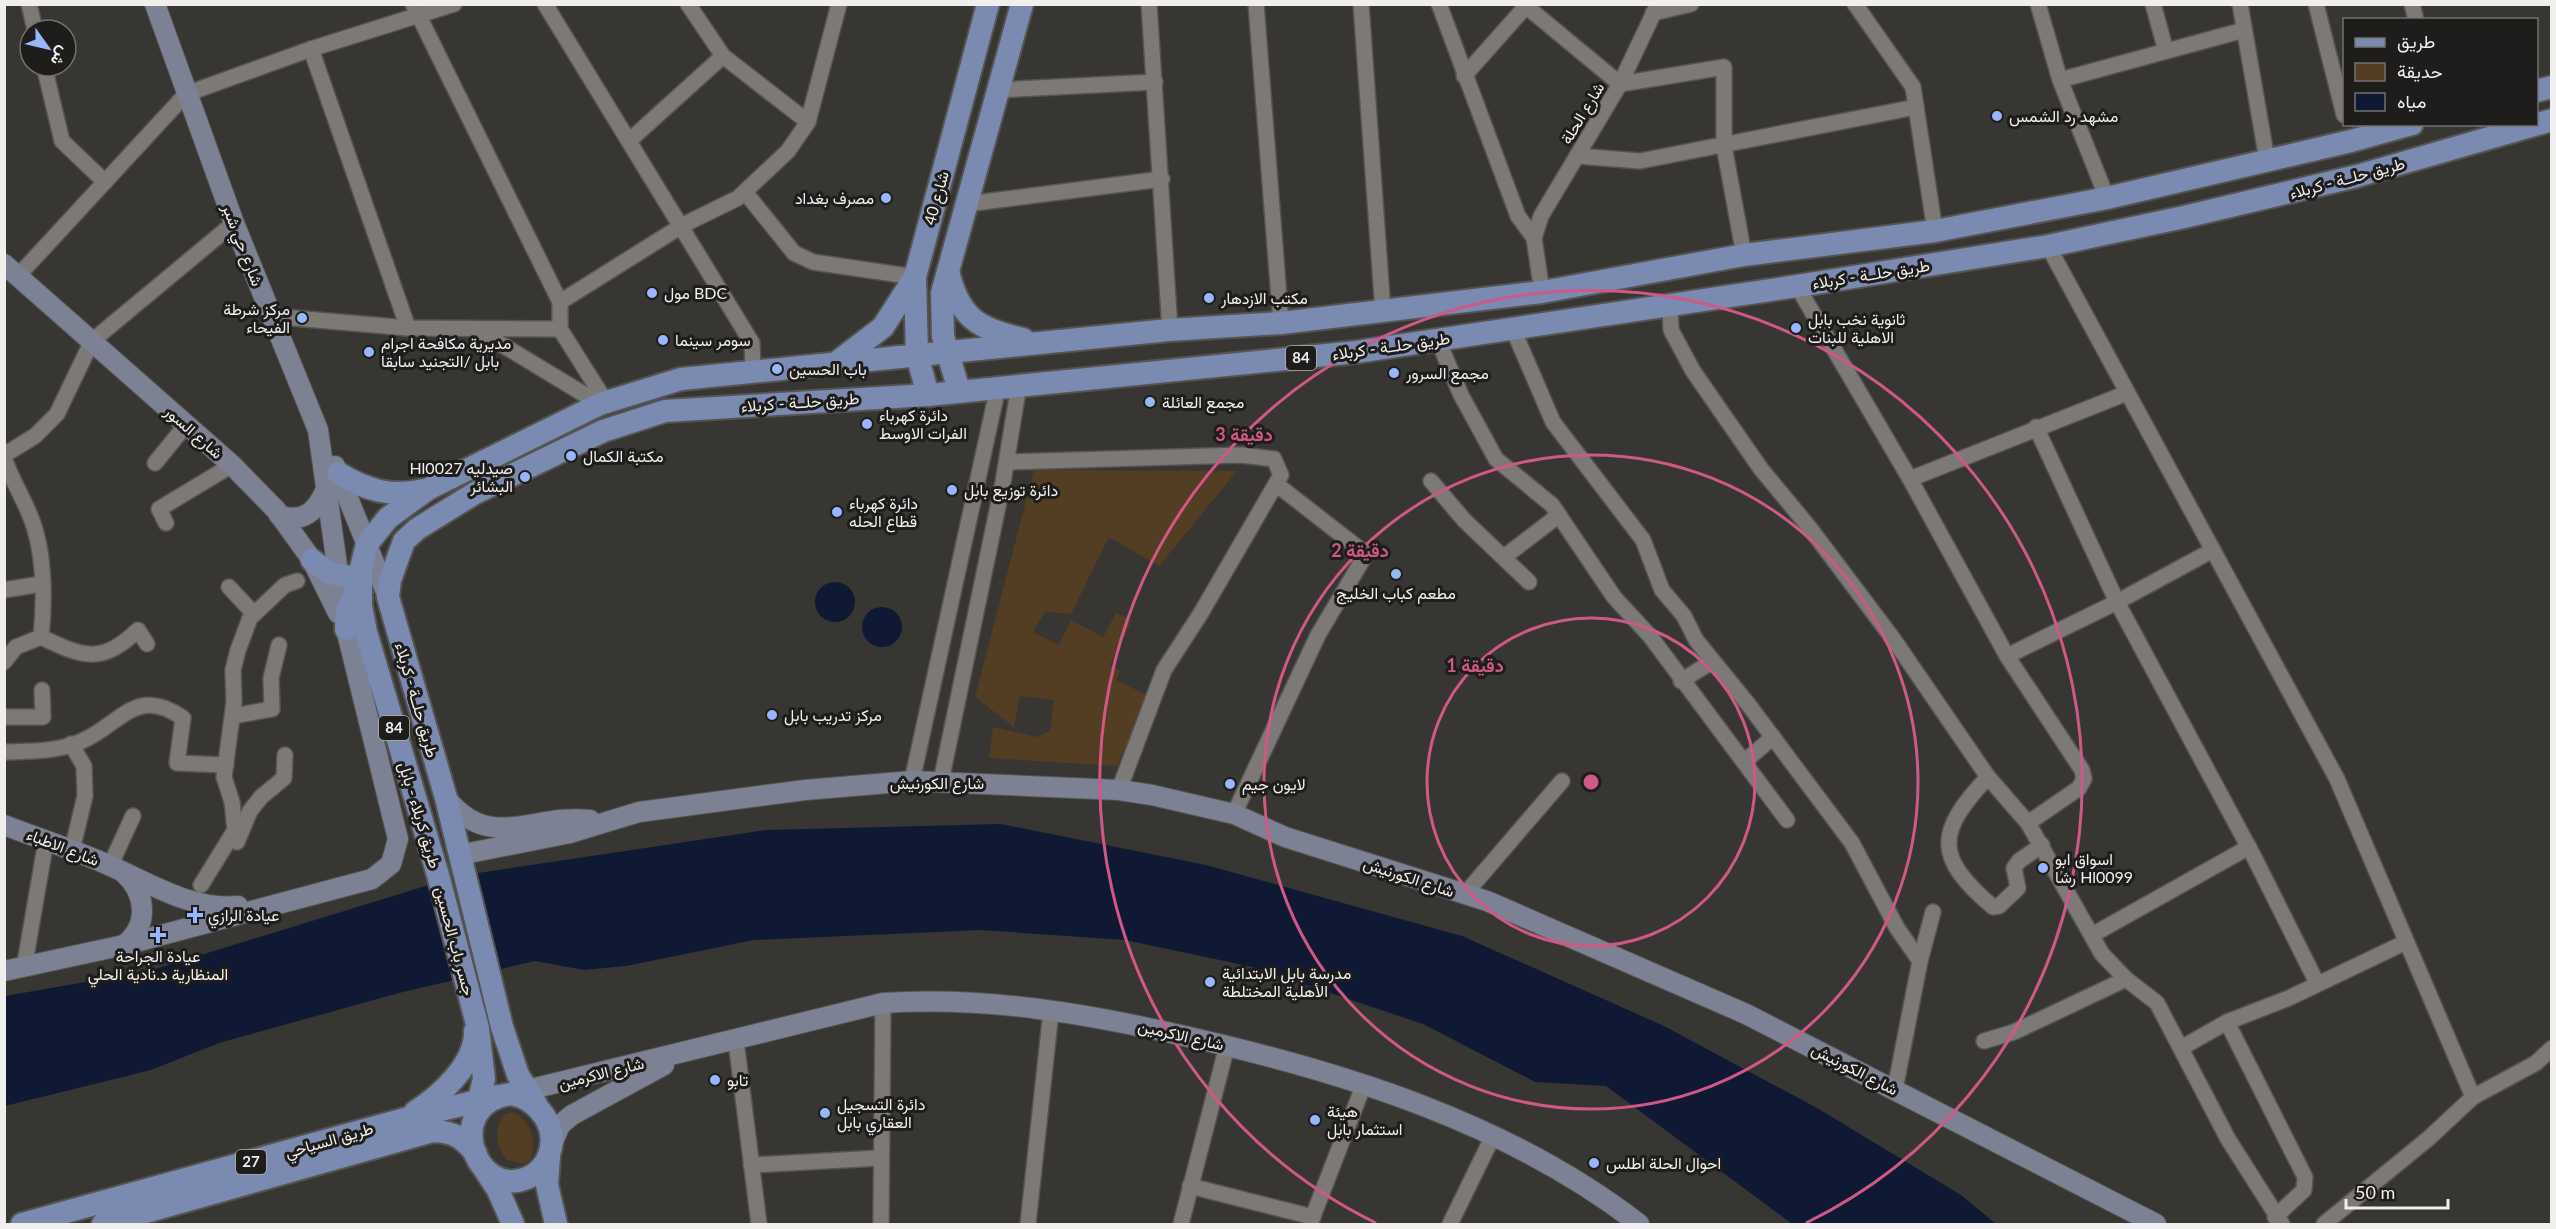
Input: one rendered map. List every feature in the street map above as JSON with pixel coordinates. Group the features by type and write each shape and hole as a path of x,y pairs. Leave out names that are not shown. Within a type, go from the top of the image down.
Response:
{"main road":[{"name":"شارع 40","path":"928,394 917,355 915,277 988,4"},
{"name":"شارع 40","path":"959,391 947,351 942,293 947,267 967,204 1022,4"},
{"name":"طريق حلــة - كربلاء","path":"368,563 388,518 428,489 603,403 681,379 833,365 1036,342 1281,323 1542,292 1744,255 1935,231 2107,198 2290,155 2349,136 2402,126"},
{"name":"طريق حلــة - كربلاء","path":"460,863 446,798 388,597 390,580 404,541 417,529 475,493 603,431 665,411 959,391 1007,394 1356,352 1797,286 2048,246 2297,191 2534,126"},
{"path":"2349,136 2344,161 2350,172 2357,176"},
{"path":"2290,155 2297,159 2304,170 2303,180 2297,191"},
{"path":"947,267 956,297 970,318 997,333 1036,342"},
{"path":"833,365 859,348 883,327 915,277"},
{"path":"332,481 382,493 405,494 428,489"},
{"path":"312,560 324,570 338,576 368,563 404,541"},
{"path":"346,629 347,611 368,563"},
{"name":"طريق كربلاء - بابل","path":"368,563 362,606 366,632 438,876"},
{"path":"346,629 362,606 375,595 388,597"},
{"name":"جسر باب الحسين","path":"460,863 512,1060 504,1101"},
{"name":"جسر باب الحسين","path":"438,876 474,1009"},
{"path":"396,1121 425,1106 461,1068 471,1051 476,1035 474,1009"},
{"name":"84","path":"474,1009 484,1079 504,1101 542,1111 550,1131 547,1185 556,1224"},
{"name":"84","path":"504,1101 471,1137 481,1162 498,1190 513,1224"},
{"name":"طريق السياحي","path":"22,1224 396,1121 504,1101"},
{"name":"طريق السياحي","path":"103,1224 416,1134 450,1132 467,1142 481,1162"},
{"path":"481,1162 496,1177 509,1181 522,1180 533,1175 550,1150"}],"street":[{"name":"شارع حي شبر","path":"154,4 234,223 318,430 332,481"},
{"path":"11,270 105,182 186,93 416,10 454,4"},
{"path":"546,4 683,225 752,343 753,372"},
{"path":"687,4 723,56 808,122"},
{"path":"560,302 683,225 738,198 788,151 808,122 838,4"},
{"path":"1149,4 1170,330"},
{"path":"1256,4 1281,323"},
{"path":"1361,4 1383,312"},
{"path":"1439,4 1518,216 1534,238 1542,292"},
{"path":"1656,9 1691,4"},
{"path":"1856,4 1913,87 1935,231"},
{"path":"2038,4 2060,80 2107,198"},
{"path":"2153,4 2166,51"},
{"path":"2240,4 2267,160"},
{"path":"2316,4 2343,111"},
{"path":"1464,76 1528,6 1620,84 1724,67 1724,146 1744,255"},
{"name":"شارع الحلة","path":"1534,238 1541,216 1620,84 1656,9"},
{"path":"416,10 560,302 560,328 603,403"},
{"path":"2060,80 2244,30"},
{"path":"311,49 408,328"},
{"path":"630,140 723,56"},
{"path":"47,78 62,141 105,182"},
{"path":"997,90 1155,82"},
{"path":"1576,156 1640,161 1916,107"},
{"path":"967,204 1162,179"},
{"path":"745,192 794,253 813,261 915,277"},
{"path":"41,637 38,540 4,456 35,435 57,414 92,341 234,223"},
{"path":"2048,246 2337,779 2473,1097"},
{"name":"شارع السور","path":"11,270 232,465 279,515 312,560 346,629"},
{"path":"1797,286 1910,479 2007,656 2082,770 2084,778 2079,788 2028,823"},
{"path":"1670,305 1671,330 1693,371 1761,469 1809,527 1894,640 1988,777 2028,823 2103,954 2126,979 2157,1003 2228,1139 2278,1221 2304,1190 2305,1177 2227,1022"},
{"path":"271,316 408,328 560,328"},
{"path":"473,327 603,403"},
{"path":"1513,329 1553,422 1643,540 1662,590 1684,616 1695,640 1773,737 1852,843 1897,928 1920,961"},
{"path":"1438,340 1461,395 1496,459 1552,505 1614,597 1650,636 1787,820"},
{"path":"1910,479 2036,427 2127,393"},
{"path":"941,781 1007,462 1007,394"},
{"path":"912,780 1007,394"},
{"path":"155,463 186,425"},
{"path":"2036,427 2117,602 2249,847 2316,983"},
{"path":"1007,462 1261,456 1274,459 1281,475 1201,613 1164,670 1119,790"},
{"path":"166,524 159,509 232,465"},
{"path":"279,515 289,519 307,516 316,509 332,481"},
{"path":"332,481 368,563 388,597"},
{"path":"4,971 124,945 372,879 383,873 395,854 398,839 346,629 338,576 332,481"},
{"path":"1431,482 1464,519 1529,582"},
{"path":"1234,814 1318,635 1366,554 1276,484"},
{"path":"1504,557 1559,515"},
{"path":"2007,656 2117,602 2213,550"},
{"path":"201,885 235,830 232,802 224,777 233,716 233,670 238,650 254,614 285,585 297,581"},
{"path":"4,590 41,584"},
{"path":"229,587 254,614"},
{"path":"4,662 16,647 41,637 79,655 104,653 120,646 138,630 147,644"},
{"path":"233,716 272,709 272,678 279,645"},
{"path":"1682,681 1713,661"},
{"path":"4,717 43,717 42,690"},
{"path":"4,752 46,750 82,741 130,709 156,704 183,718 177,764 226,765"},
{"path":"1744,762 1773,737"},
{"path":"71,744 84,766 85,796 72,850"},
{"path":"217,862 225,860 241,835 250,811 261,797 284,778 285,755"},
{"path":"1988,777 1956,816 1948,835 1952,863 1976,893 1993,907 1999,906 2018,888 2014,868 2019,861 2042,845"},
{"name":"شارع الكورنيش","path":"460,863 639,812 805,789 912,780 1119,790 1152,795 1234,814 1285,837 1487,901 1746,1014 2156,1224"},
{"path":"1465,894 1562,781"},
{"path":"446,798 456,811 485,827 499,829 575,819 601,823"},
{"path":"124,945 135,937 143,916 141,900 135,887 116,868 133,816"},
{"name":"شارع الاطباء","path":"4,825 116,868 162,890 214,906 283,903"},
{"path":"24,968 46,841"},
{"path":"2092,935 2249,847"},
{"path":"1895,1089 1920,961 1933,912"},
{"path":"2181,1048 2227,1022 2289,998 2316,983 2406,942"},
{"path":"1984,1041 2014,1032 2126,979"},
{"name":"شارع الاكرمين","path":"504,1101 883,1003 923,1000 1051,1011 1097,1017 1227,1046 1364,1084 1493,1136 1579,1182 1639,1224"},
{"path":"881,1224 879,1158 883,1003"},
{"path":"1028,1224 1051,1011"},
{"path":"736,1041 759,1224"},
{"path":"1181,1224 1227,1046"},
{"path":"2324,1224 2429,1138 2473,1097 2536,1063 2552,1048"},
{"name":"شارع الاكرمين","path":"550,1150 560,1125 572,1115 691,1052"},
{"path":"1190,1186 1311,1221 1364,1084"},
{"path":"1449,1224 1493,1136"},
{"path":"751,1165 879,1158"}],"green space":[{"path":"1034,470 1237,471 1159,566 1109,537 1071,614 1045,612 1033,632 1059,645 1071,620 1103,637 1116,613 1132,620 1110,665 1120,670 1116,680 1149,696 1117,766 989,758 993,727 1036,737 1050,731 1054,700 1020,696 1014,727 975,697"},
{"path":"512,1112 524,1120 533,1139 530,1160 523,1164 507,1160 498,1143 497,1131 501,1119 505,1114"}],"water":[{"path":"835,582 849,588 855,602 849,616 835,622 821,616 815,602 821,588"},
{"path":"882,607 896,613 902,627 896,641 882,647 868,641 862,627 868,613"},
{"path":"1001,824 1206,865 1462,936 1664,1026 1817,1108 1961,1195 1996,1224 1792,1224 1606,1086 1535,1082 1423,1024 1253,967 1125,940 981,930 754,940 626,966 584,970 535,961 399,993 219,1043 151,1070 5,1106 5,996 149,971 458,876 766,830"}],"place":[{"name":"مشهد رد الشمس","path":"1997,116"},
{"name":"مصرف بغداد","path":"886,198"},
{"name":"مول BDC","path":"652,293"},
{"name":"مكتب الازدهار","path":"1209,298"},
{"name":"مركز شرطة الفيحاء","path":"302,318"},
{"name":"ثانوية نخب بابل الاهلية للبنات","path":"1796,328"},
{"name":"سومر سينما","path":"663,340"},
{"name":"مديرية مكافحة اجرام بابل /التجنيد سابقا","path":"369,352"},
{"name":"باب الحسين","path":"777,369"},
{"name":"مجمع السرور","path":"1394,373"},
{"name":"مجمع العائلة","path":"1150,402"},
{"name":"دائرة كهرباء الفرات الاوسط","path":"867,424"},
{"name":"مكتبة الكمال","path":"571,456"},
{"name":"Hl0027 صيدليه البشائر","path":"525,477"},
{"name":"دائرة توزيع بابل","path":"952,490"},
{"name":"دائرة كهرباء قطاع الحله","path":"837,512"},
{"name":"مطعم كباب الخليج","path":"1396,574"},
{"name":"مركز تدريب بابل","path":"772,715"},
{"name":"لايون جيم","path":"1230,784"},
{"name":"اسواق ابو رشا Hl0099","path":"2043,868"},
{"name":"عيادة الرازي","path":"195,915"},
{"name":"عيادة الجراحة المنظارية د.نادية الحلي","path":"158,935"},
{"name":"مدرسة بابل الابتدائية الأهلية المختلطة","path":"1210,982"},
{"name":"تابو","path":"715,1080"},
{"name":"دائرة التسجيل العقاري بابل","path":"825,1113"},
{"name":"هيئة استثمار بابل","path":"1315,1120"},
{"name":"احوال الحلة اطلس","path":"1594,1163"}]}
